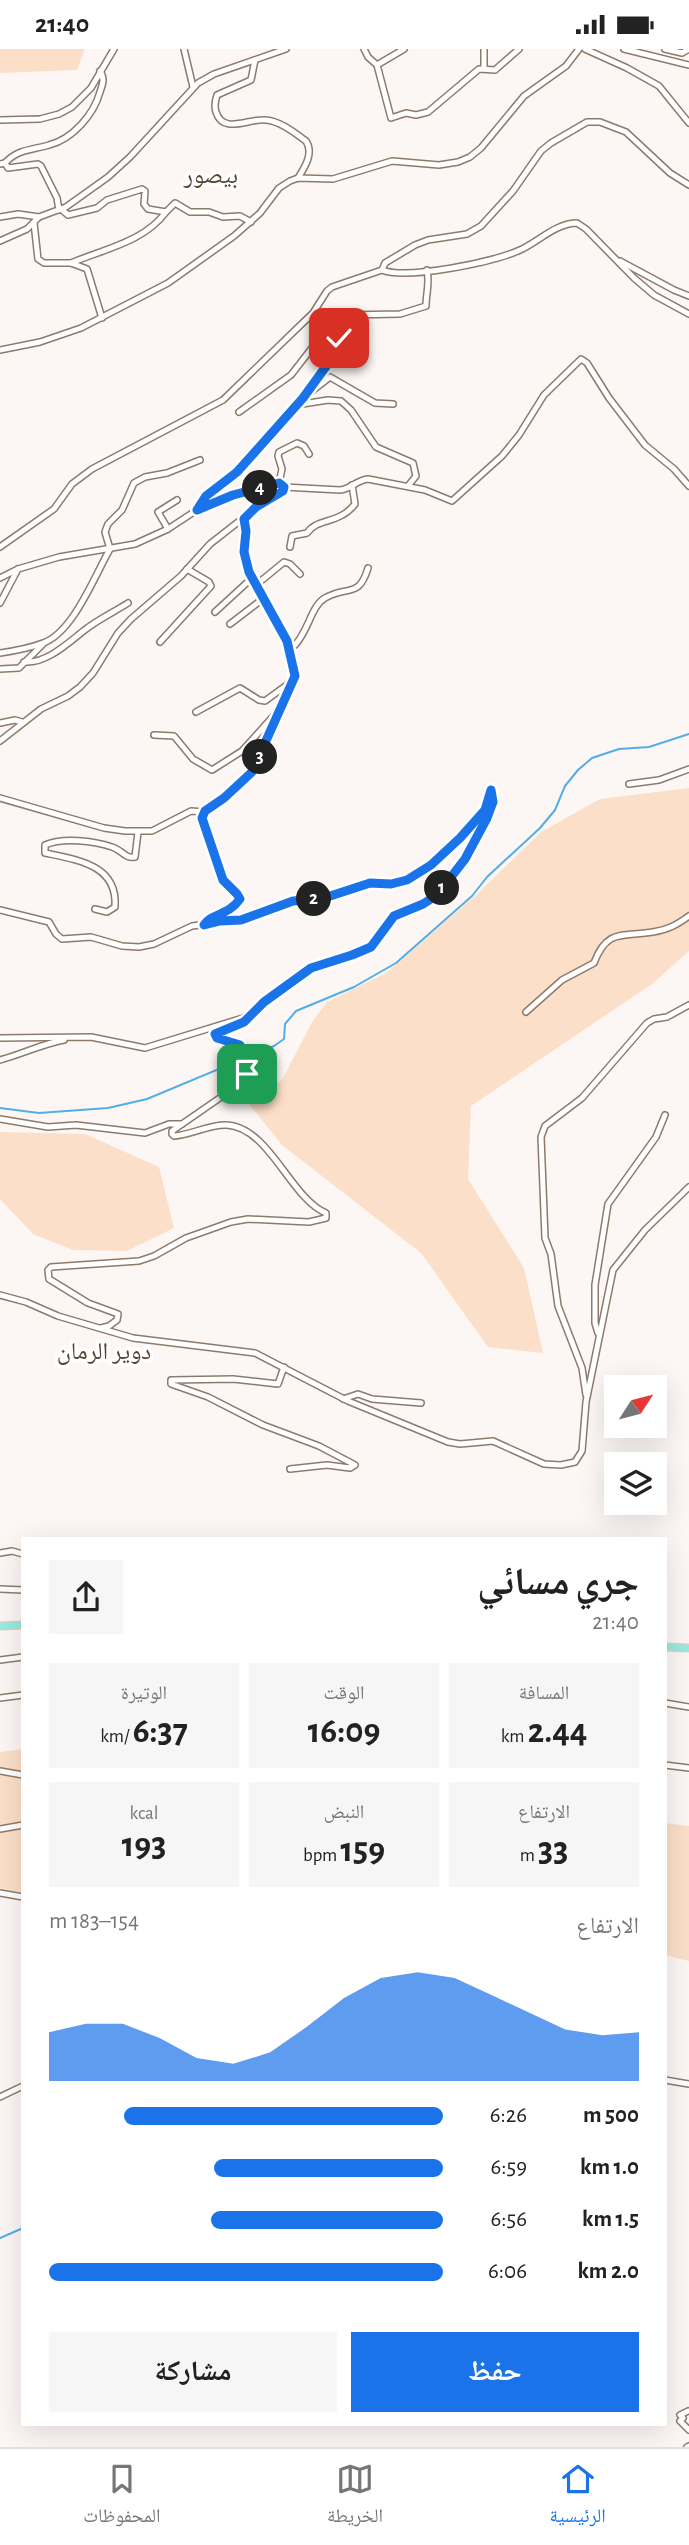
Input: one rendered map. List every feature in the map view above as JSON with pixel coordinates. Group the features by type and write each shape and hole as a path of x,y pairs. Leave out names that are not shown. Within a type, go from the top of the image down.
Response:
{"main road":[{"path":"0,1626 21,1625"},
{"path":"667,1647 689,1648"}],"street":[{"path":"0,120 40,119 66,111 88,92 114,49"},
{"path":"184,49 193,87"},
{"path":"0,217 18,214 39,217 60,209 121,166 193,87 208,77 286,49"},
{"path":"364,49 377,65 391,118 407,113 416,115 428,112 479,69 495,70 519,49"},
{"path":"377,65 404,49"},
{"path":"484,49 484,68"},
{"path":"0,350 49,339 81,328 189,269 251,222 279,188 299,178 333,179 392,161 439,165 466,159 481,149 521,99 566,66 582,49 627,68 659,86 689,123"},
{"path":"624,49 689,65"},
{"path":"665,49 682,53 689,49"},
{"path":"255,60 254,75 251,79 217,95 217,115 221,121 230,125 242,121 269,120 306,141 310,147 308,159 299,178"},
{"path":"100,71 104,79 99,97 89,115 74,131 50,145 16,152 2,163 8,168 38,164 41,166 60,209 68,215 97,208 107,200 142,189 146,193 146,208 166,212"},
{"path":"382,270 385,263 415,245 428,240 467,234 481,226 513,191 541,151 587,121 600,122 626,132 670,173 689,185"},
{"path":"34,223 40,261 47,264 71,263 134,238 154,225 175,203 190,212 209,212 223,218 240,216 251,222"},
{"path":"0,241 23,231 39,217"},
{"path":"0,547 39,522 54,509 72,484 92,469 223,400 300,327 332,286 382,270 399,272 466,265 518,251 570,223 577,223 654,295 689,314"},
{"path":"617,259 689,296"},
{"path":"71,263 88,270 103,318"},
{"path":"239,412 291,375 310,350 346,315 400,314 426,306 426,292 430,282 427,270"},
{"path":"303,398 343,341 339,338 319,344"},
{"path":"0,577 67,555 135,544 168,529 197,510 233,495 282,485 340,490 368,479 408,487 452,501 502,456 544,395 581,359 645,445 674,469 689,486"},
{"path":"197,510 206,496 237,472 303,398 330,377 375,403 393,404"},
{"path":"296,405 335,399 347,405 376,447 413,463 416,475 408,487"},
{"path":"0,741 16,731 22,722 80,687 93,673 124,626 187,569 210,544 256,507 283,491 279,452 297,443 304,446 309,454"},
{"path":"0,669 18,669 65,627 110,549 105,532 108,524 122,510 134,483 145,477 167,473 201,460"},
{"path":"290,547 292,536 307,533 311,527 346,515 355,504 352,485"},
{"path":"168,529 158,512 177,500"},
{"path":"204,925 211,918 224,915 240,899 223,880 202,818 205,811 224,798 252,772 295,672 287,641 252,577 244,552 244,519"},
{"path":"256,585 284,562 300,574"},
{"path":"287,641 295,645 308,629 316,606 326,598 353,591 364,583 368,568"},
{"path":"0,603 18,569"},
{"path":"160,642 211,586 209,582 187,569"},
{"path":"215,612 252,577"},
{"path":"230,624 264,598"},
{"path":"24,662 34,663 128,603"},
{"path":"0,653 44,643"},
{"path":"196,712 240,688 265,701 293,680"},
{"path":"154,735 174,736 193,759 212,770 242,751 280,709"},
{"path":"0,723 15,720 22,722"},
{"path":"629,784 659,780 689,769"},
{"path":"0,909 46,921 62,939 91,937 128,947 149,946 185,928 241,920 293,901 321,899 370,883 391,884 407,880 431,865 460,838 485,810 491,790 493,802 487,818 465,859 437,895 394,916 371,947 318,964 243,1018 145,1048 99,1037 0,1038"},
{"path":"0,798 104,828 138,832 152,831 191,811 205,811"},
{"path":"94,909 107,912 115,908 111,881 105,872 45,853 45,845 63,841 101,844 122,851 132,859 135,857 138,832"},
{"path":"526,1013 562,980 594,963 607,940 620,935 675,927 689,916"},
{"path":"586,1402 582,1368 558,1306 551,1254 545,1238 541,1137 545,1126 582,1098 647,1023 667,1017 689,1005"},
{"path":"97,1329 110,1326 119,1317 118,1314 88,1303 49,1279 47,1275 51,1267 139,1261 154,1256 186,1238 231,1222 248,1219 309,1222 326,1217 326,1213 311,1205 275,1159 245,1132 228,1125 174,1136 172,1131 243,1080 247,1074 240,1045 217,1038 215,1034 244,1022 256,1009"},
{"path":"0,1060 23,1054 47,1043 74,1037"},
{"path":"598,1333 595,1285 608,1204 656,1137 665,1115"},
{"path":"0,1119 48,1127 76,1125 145,1133 169,1124 182,1123"},
{"path":"0,1295 97,1329 134,1338 255,1353 343,1399 449,1442 460,1444 493,1441 544,1464 561,1465 575,1462 582,1451 586,1402 613,1270 645,1230 689,1187"},
{"path":"284,1367 278,1384 233,1379 186,1381 175,1378 171,1380 171,1384 208,1397 263,1425 319,1446 355,1465 350,1468 327,1465 290,1469"},
{"path":"343,1399 358,1394 372,1399 421,1403"},
{"path":"0,1553 12,1551 21,1553"},
{"path":"0,1589 21,1590"},
{"path":"0,1660 21,1657"},
{"path":"0,1698 21,1695"},
{"path":"667,1703 689,1707"},
{"path":"667,1765 689,1767"},
{"path":"0,1770 21,1775"},
{"path":"0,1829 21,1825"},
{"path":"0,1893 21,1897"},
{"path":"667,2080 689,2084"},
{"path":"0,2097 21,2087"},
{"path":"688,2411 680,2415 683,2419 680,2421 689,2430"}],"shaded area":[{"path":"0,49 85,49 77,70 0,73"},
{"path":"689,788 689,951 652,984 471,1106 468,1179 524,1268 543,1353 488,1347 421,1253 282,1145 249,1104 282,1080 312,1022 327,1002 386,973 477,894 541,832 600,799"},
{"path":"0,1132 85,1134 159,1167 174,1228 127,1251 73,1250 33,1234 0,1199"},
{"path":"21,1749 21,1893 0,1888 0,1752"},
{"path":"667,1823 689,1826 689,1961 667,1956"}],"waterway":[{"path":"0,1108 39,1113 108,1108 147,1099 274,1046 284,1039 285,1024 296,1011 354,987 396,963 472,896 487,877 540,828 555,810 565,786 592,758 619,749 649,747 689,734"},
{"path":"0,2238 21,2229"}],"district":[{"name":"بيصور","path":"211,176"},
{"name":"دوير الرمان","path":"104,1352"}],"route":[{"path":"247,1074 240,1045 217,1038 215,1034 250,1019 264,1002 318,964 363,952 371,947 394,916 437,895 465,859 491,811 493,802 491,790 485,810 475,823 447,852 407,880 391,884 370,883 321,899 293,901 241,920 204,925 211,918 224,915 240,899 223,880 202,818 205,811 243,782 258,763 264,742 295,672 287,641 249,572 244,546 244,519 256,507 283,491 284,487 279,483 233,495 197,510 206,496 237,472 303,398 343,343 342,338 339,338"}]}
